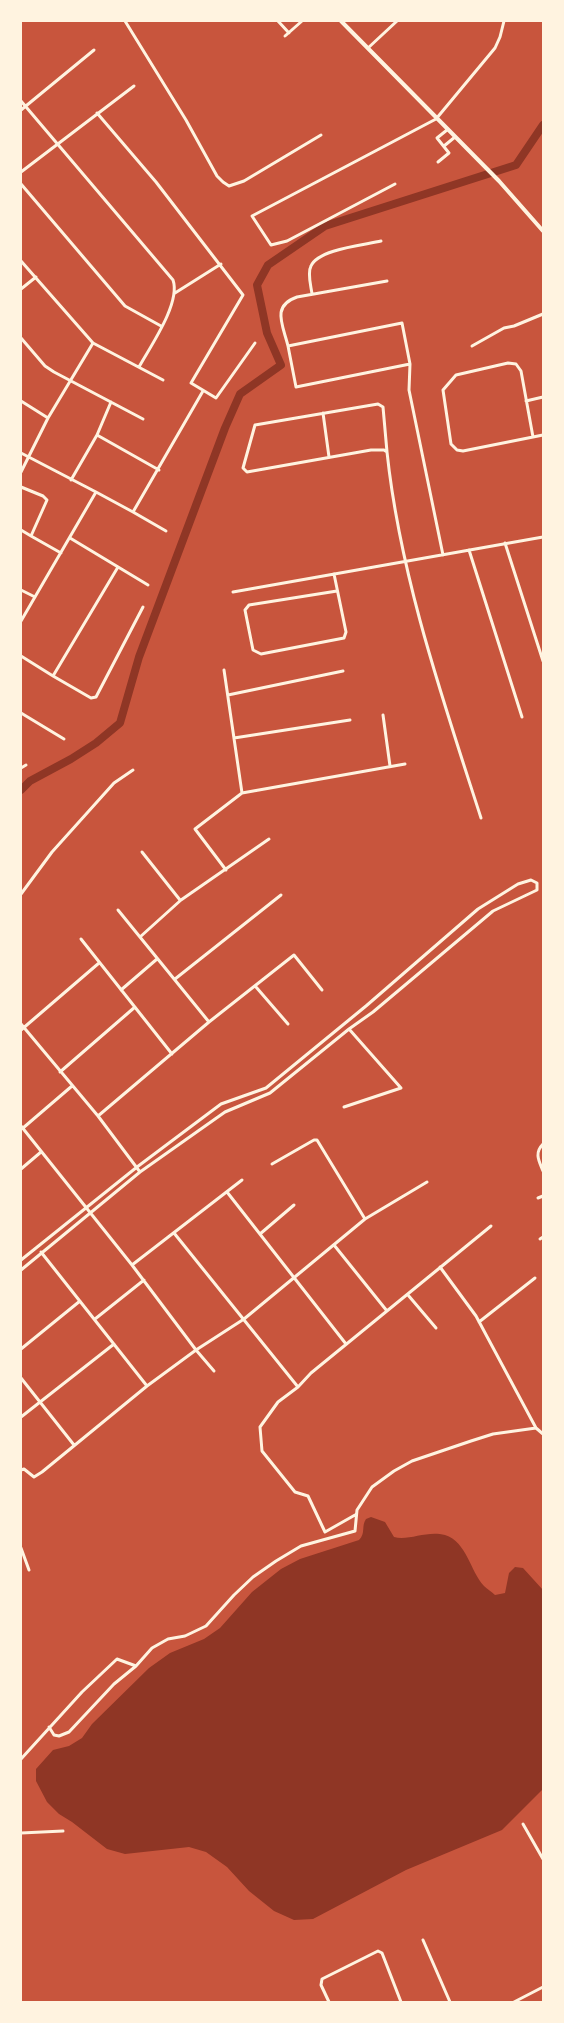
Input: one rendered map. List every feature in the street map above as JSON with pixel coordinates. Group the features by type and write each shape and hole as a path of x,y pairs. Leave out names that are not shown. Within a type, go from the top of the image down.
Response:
{"street":[{"path":"125,21 223,182 229,186 244,181 321,135"},
{"path":"278,21 287,34 302,21"},
{"path":"341,21 499,181 543,231"},
{"path":"367,49 397,21"},
{"path":"395,184 287,241 273,245 252,216 436,119 495,48 504,21"},
{"path":"21,110 94,50"},
{"path":"21,172 56,143 134,86"},
{"path":"21,101 173,280 175,293 161,326 139,367"},
{"path":"97,113 156,182 243,295 191,383 216,398 255,343"},
{"path":"438,162 449,155 437,138 447,130"},
{"path":"444,146 454,137"},
{"path":"21,184 125,306 161,326"},
{"path":"312,294 309,269 314,261 331,252 381,242"},
{"path":"21,261 93,343 163,380"},
{"path":"175,293 221,264"},
{"path":"21,290 36,278"},
{"path":"387,281 312,294 292,299 282,307 280,313 296,387 410,364"},
{"path":"472,346 504,328 543,314"},
{"path":"288,346 402,323 410,364 409,390 443,555"},
{"path":"21,338 45,366 144,419"},
{"path":"21,472 48,417 93,343"},
{"path":"533,437 521,371 516,364 508,363 456,375 443,390 452,444 457,450 463,451 533,437 543,435"},
{"path":"133,512 203,391"},
{"path":"526,401 543,397"},
{"path":"21,401 48,417"},
{"path":"71,480 97,435 111,402"},
{"path":"387,452 371,450 247,472 243,468 255,425 382,405 387,452 406,561 432,662 481,818"},
{"path":"323,413 329,458"},
{"path":"97,435 159,470"},
{"path":"21,453 166,531"},
{"path":"21,487 43,496 46,500 31,536"},
{"path":"21,621 96,492"},
{"path":"21,530 61,553"},
{"path":"233,592 543,537"},
{"path":"70,538 148,585"},
{"path":"505,543 543,661"},
{"path":"470,550 522,717"},
{"path":"53,676 118,567"},
{"path":"334,574 346,632 344,638 261,654 254,650 245,610 249,605 337,591"},
{"path":"21,590 35,597"},
{"path":"21,656 91,698 96,697 142,607"},
{"path":"224,670 242,793"},
{"path":"228,694 343,671"},
{"path":"21,713 64,739"},
{"path":"384,715 390,766"},
{"path":"234,738 350,720"},
{"path":"226,870 195,830 242,793 405,764"},
{"path":"21,768 26,765"},
{"path":"21,894 52,852 114,783 133,770"},
{"path":"140,937 181,900 269,839"},
{"path":"142,852 181,900"},
{"path":"21,1260 136,1167 225,1102 266,1088 366,1006 478,909 518,884 531,880 537,884 537,890 493,911 373,1012 270,1093 227,1111 140,1172 21,1270"},
{"path":"175,979 281,895"},
{"path":"118,910 209,1022"},
{"path":"81,939 172,1054"},
{"path":"98,1116 209,1022 294,955 322,990"},
{"path":"121,990 157,959"},
{"path":"99,963 22,1027 98,1116 140,1172"},
{"path":"256,987 288,1024"},
{"path":"60,1072 135,1007"},
{"path":"344,1107 401,1088 349,1029"},
{"path":"72,1086 22,1127 214,1371"},
{"path":"225,1102 227,1111"},
{"path":"272,1164 317,1140 365,1219"},
{"path":"543,1144 538,1149 537,1155 543,1172"},
{"path":"21,1169 41,1152"},
{"path":"132,1265 242,1180"},
{"path":"21,1470 24,1469 34,1477 42,1472 147,1386 244,1319 365,1219 427,1182"},
{"path":"227,1192 346,1344"},
{"path":"538,1198 543,1196"},
{"path":"260,1234 294,1205"},
{"path":"356,1514 325,1532 308,1496 295,1492 262,1450 260,1427 278,1402 298,1387 311,1373 490,1226"},
{"path":"174,1233 298,1387"},
{"path":"334,1245 387,1311"},
{"path":"41,1252 147,1386"},
{"path":"440,1267 479,1322 536,1428 543,1434"},
{"path":"479,1322 535,1278"},
{"path":"95,1319 144,1280"},
{"path":"408,1294 435,1328"},
{"path":"21,1349 81,1301"},
{"path":"21,1417 114,1344"},
{"path":"21,1378 74,1445"},
{"path":"49,1727 54,1735 59,1736 69,1731 114,1683 136,1666 152,1648 168,1639 185,1636 206,1626 234,1594 276,1561 301,1546 355,1530 357,1510 372,1487 394,1471 412,1461 494,1434 536,1428"},
{"path":"21,1548 29,1570"},
{"path":"21,1759 49,1727 117,1659 136,1666"},
{"path":"523,1824 543,1859"},
{"path":"21,1833 63,1831"},
{"path":"423,1940 450,2002"},
{"path":"329,2002 321,1985 322,1979 378,1952 382,1953 401,2002"},
{"path":"514,2002 543,1987"}],"shaded area":[{"path":"371,1517 385,1522 394,1537 406,1538 438,1534 452,1539 463,1550 479,1580 495,1595 505,1593 509,1573 515,1567 523,1568 543,1590 543,1789 502,1830 406,1870 313,1919 294,1920 274,1911 249,1891 227,1867 206,1852 189,1847 125,1854 107,1849 59,1814 47,1802 36,1781 36,1769 53,1750 69,1746 82,1738 92,1724 149,1668 170,1653 204,1639 220,1628 252,1592 281,1569 300,1559 359,1540 366,1519"}],"waterway":[{"path":"21,790 30,781 96,743 120,723 139,657 225,428 240,394 281,365 267,333 257,285 268,265 325,226 516,165 543,125"}]}
